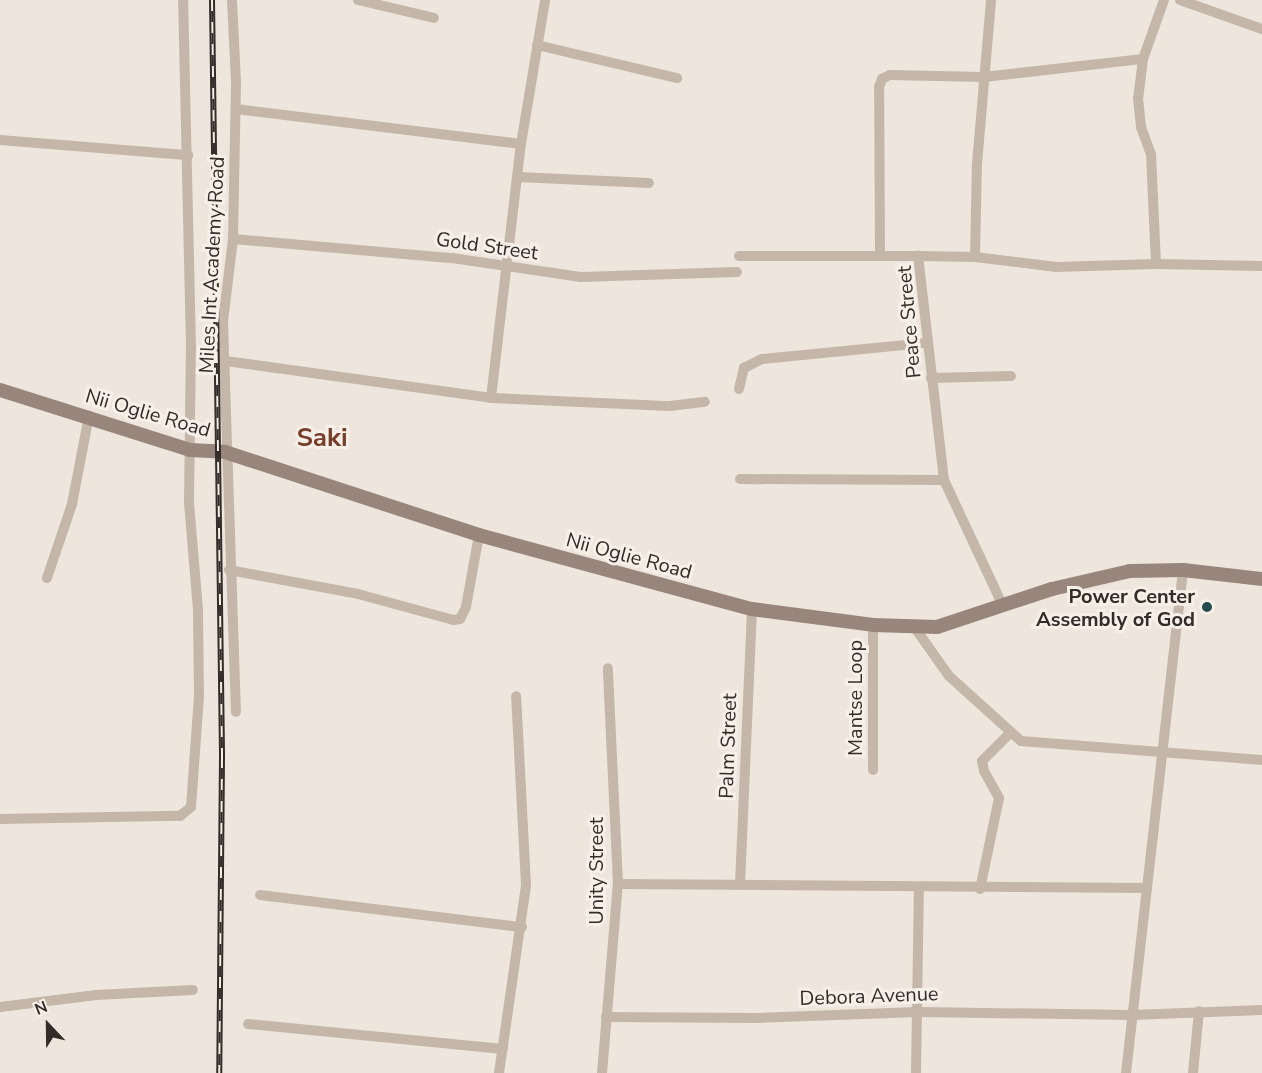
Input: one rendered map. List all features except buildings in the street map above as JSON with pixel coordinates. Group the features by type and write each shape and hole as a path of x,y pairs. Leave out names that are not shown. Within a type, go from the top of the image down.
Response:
{"street":[{"path":"0,819 180,816 191,807 199,696 190,450 188,155 183,0"},
{"name":"Miles Int Academy Road","path":"232,0 236,109 233,239 223,322 226,361 225,452 236,712"},
{"path":"359,0 434,18"},
{"path":"491,398 510,268 522,144 544,0"},
{"path":"975,257 984,77 991,0"},
{"path":"1156,264 1153,171 1138,98 1143,59 1164,0"},
{"path":"1180,0 1262,29"},
{"path":"537,45 677,78"},
{"path":"880,253 879,87 882,80 890,75 984,77 1143,59"},
{"path":"236,109 522,144"},
{"path":"0,140 188,155"},
{"path":"518,177 649,183"},
{"name":"Gold Street","path":"233,239 452,258 581,277 737,272"},
{"path":"739,256 880,253 918,256"},
{"name":"Peace Street","path":"1003,606 944,480 926,343 918,256 975,257 1056,267 1156,264 1262,266"},
{"path":"739,389 744,368 762,359 926,343"},
{"path":"226,361 491,398 670,406 705,402"},
{"path":"931,378 1011,376"},
{"name":"Nii Oglie Road","path":"0,390 89,416 190,450 225,452 479,535 752,609 873,625 915,628 964,621 1003,606 1095,577 1130,571 1183,570 1262,579"},
{"path":"47,578 72,504 89,416"},
{"path":"740,479 944,480"},
{"path":"229,570 358,594 454,620 460,619 466,608 479,535"},
{"path":"1126,1073 1160,752 1183,570"},
{"name":"Palm Street","path":"740,884 752,609"},
{"name":"Mantse Loop","path":"873,625 873,770"},
{"path":"915,628 949,676 1010,733 1033,743 1262,760"},
{"name":"Unity Street","path":"602,1073 618,885 608,668"},
{"path":"499,1073 522,927 526,885 516,696"},
{"path":"980,889 999,798 982,761 1010,733"},
{"path":"618,885 740,884 980,889 1147,888"},
{"path":"916,1073 919,888"},
{"path":"260,895 522,927"},
{"path":"0,1007 96,995 193,990"},
{"name":"Debora Avenue","path":"606,1017 756,1018 918,1012 1132,1016 1199,1011 1262,1010"},
{"path":"1193,1073 1199,1011"},
{"path":"248,1024 503,1049"}],"railway":[{"path":"212,0 222,757 219,1073"}],"place":[{"name":"Power Center Assembly of God","path":"1207,607"}],"district":[{"name":"Saki","path":"322,438"}]}
